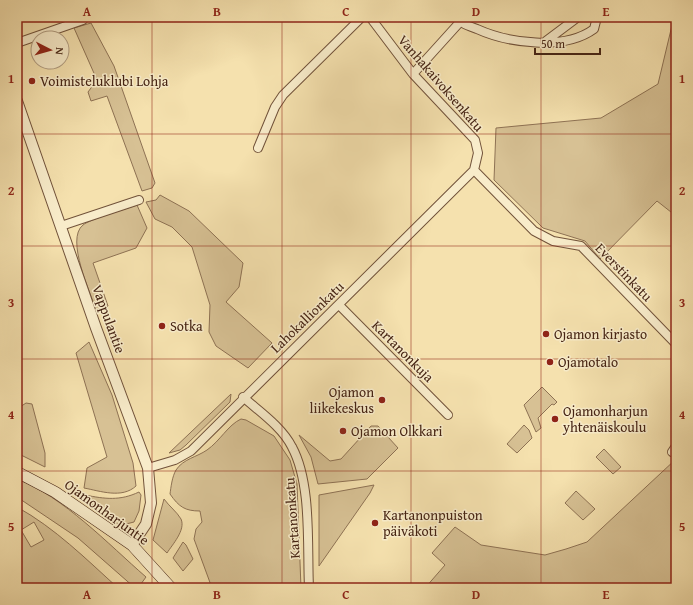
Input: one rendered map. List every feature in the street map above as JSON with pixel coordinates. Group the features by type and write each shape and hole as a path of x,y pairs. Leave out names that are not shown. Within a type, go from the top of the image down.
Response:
{"main road":[{"name":"Ojamonharjuntie","path":"17,472 55,492 132,545 171,588"}],"street":[{"path":"258,148 276,107 283,95 362,17"},
{"name":"Vanhakaivoksenkatu","path":"370,17 413,74 475,140 478,153 474,170"},
{"path":"545,42 578,17"},
{"path":"413,74 458,20 500,38 519,41 545,42 567,40 590,32 596,26 597,17"},
{"path":"17,43 83,20"},
{"name":"Vappulantie","path":"17,101 96,328 148,468 151,503 146,524 132,545"},
{"name":"Lahokallionkatu","path":"148,468 175,460 191,451 243,397 339,305 474,170"},
{"name":"Everstinkatu","path":"474,170 534,231 553,241 581,246 676,344"},
{"path":"61,226 139,200"},
{"name":"Kartanonkuja","path":"339,305 448,415"},
{"name":"Kartanonkatu","path":"243,397 281,432 292,446 298,460 305,490 309,588"}],"shaded area":[{"path":"674,17 676,17 676,216 657,201 600,259 585,241 543,228 494,180 496,128 601,118 658,84"},
{"path":"91,23 114,66 155,183 152,188 142,191 107,96 91,101 88,92 97,80 74,28"},
{"path":"160,195 189,211 243,263 239,287 226,302 272,343 248,368 216,346 209,332 210,305 192,247 172,227 155,219 146,202 156,200"},
{"path":"137,205 147,228 136,248 93,263 108,306 97,312 81,267 78,254 78,232 83,225 100,217"},
{"path":"89,342 112,395 133,463 136,486 124,492 111,493 84,488 87,468 107,457 76,353"},
{"path":"542,387 557,402 554,405 552,404 538,418 541,428 536,432 524,405"},
{"path":"231,394 230,402 186,445 180,450 169,453"},
{"path":"26,403 32,404 45,453 45,467 17,453 17,409"},
{"path":"241,419 246,420 274,436 290,460 297,484 301,588 212,588 194,539 196,529 202,522 200,511 186,509 179,505 170,494 172,482 179,466 207,450 232,425"},
{"path":"524,425 529,430 532,438 517,453 507,444"},
{"path":"371,426 378,426 398,448 367,479 318,484 311,457 299,435 330,461 341,459"},
{"path":"604,449 621,467 613,474 596,457"},
{"path":"676,459 676,588 425,588 445,565 432,553 455,527 481,545 545,555 566,549 587,542"},
{"path":"17,479 52,497 101,536 146,577 138,588 135,588 78,538 17,497"},
{"path":"374,485 370,493 319,566 319,495"},
{"path":"576,491 595,509 583,520 565,503"},
{"path":"139,492 141,495 139,511 134,522 122,525 115,523 83,497 85,495 119,498"},
{"path":"164,499 179,516 182,523 182,528 178,537 167,553 153,540"},
{"path":"17,507 31,515 57,534 118,588 17,588","holes":["34,522 44,540 31,547 21,530"]},
{"path":"183,542 193,559 183,571 173,558"}],"place":[{"name":"Voimisteluklubi Lohja","path":"32,81"},
{"name":"Sotka","path":"162,326"},
{"name":"Ojamon kirjasto","path":"546,334"},
{"name":"Ojamotalo","path":"550,362"},
{"name":"Ojamon liikekeskus","path":"382,400"},
{"name":"Ojamonharjun yhtenäiskoulu","path":"555,419"},
{"name":"Ojamon Olkkari","path":"343,431"},
{"name":"Kartanonpuiston päiväkoti","path":"375,523"}]}
